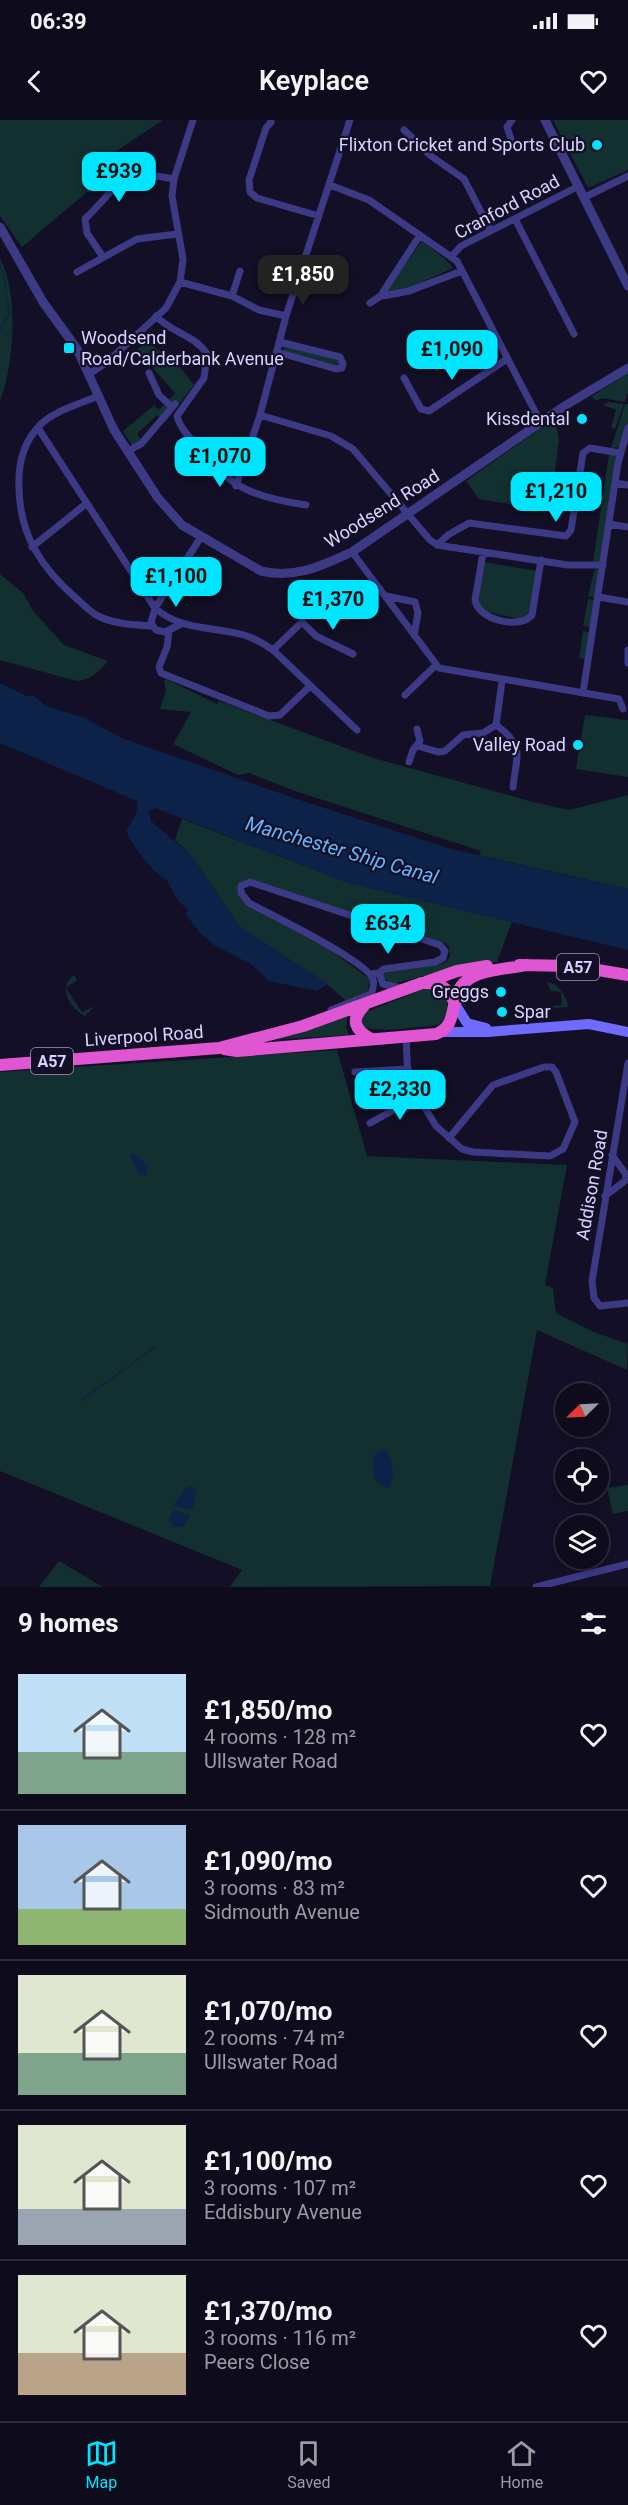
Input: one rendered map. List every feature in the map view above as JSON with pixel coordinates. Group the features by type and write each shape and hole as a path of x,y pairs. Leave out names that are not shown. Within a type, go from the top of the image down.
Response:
{"highway":[{"name":"A57","path":"368,999 468,969 499,964 574,966 628,975"},
{"name":"A57","path":"371,1039 441,1032 453,1018 460,988 470,978 527,965"},
{"path":"422,983 437,983 445,987 455,1004"},
{"path":"368,999 356,1017 355,1023 361,1033 371,1039"},
{"name":"Liverpool Road","path":"0,1065 219,1048 303,1026 368,999"},
{"name":"Liverpool Road","path":"219,1048 237,1051 371,1039"}],"main road":[{"path":"455,1004 463,1019 471,1025 498,1029 589,1024 628,1032"},
{"path":"441,1032 487,1032 498,1029"}],"street":[{"path":"88,374 106,363 171,301 180,282 182,267 172,208 174,179 193,120"},
{"path":"236,486 260,415 286,316 350,120"},
{"path":"512,120 507,127 513,145"},
{"path":"545,120 628,286"},
{"path":"271,122 266,128 249,180 250,192 257,198 319,216"},
{"path":"404,130 431,156 464,179 491,231"},
{"path":"103,257 85,228 88,216 109,197 124,177 133,172 174,179"},
{"path":"583,198 628,176"},
{"path":"330,185 369,200 452,256 541,423"},
{"name":"Cranford Road","path":"452,256 461,246 577,187"},
{"path":"515,219 574,334"},
{"name":"Woodsend Road","path":"0,227 43,302 77,349 114,430 172,516 201,537 261,571 276,574 318,569 352,552 541,423 628,368"},
{"path":"77,272 143,237 177,234"},
{"path":"370,303 382,295 420,235"},
{"path":"232,296 240,271"},
{"path":"382,295 386,297 409,291 462,271"},
{"path":"180,282 232,296 260,310 286,316"},
{"path":"156,316 168,327 192,338 204,350 208,359 204,378 177,416 188,435 221,473 236,486 257,495 306,505"},
{"path":"277,352 336,369 342,368 343,364 339,357 280,342"},
{"path":"404,378 421,409 429,411 507,359"},
{"path":"128,451 141,444 173,406 162,400 157,383 149,373"},
{"path":"98,396 59,412 38,428 27,442 19,474 21,521 32,547 55,579 97,616 119,622 152,626 160,631 169,632 181,624"},
{"path":"260,415 331,436 353,449 429,539 437,545 568,565 603,565"},
{"path":"38,428 155,608 181,624 245,635 273,650 309,687 357,730"},
{"path":"583,693 620,453 628,428"},
{"path":"188,435 223,454 239,453 248,448"},
{"path":"437,545 448,535 469,523 566,536 571,530 583,453 590,448 620,453"},
{"path":"615,483 628,484"},
{"path":"32,547 87,503"},
{"path":"609,524 628,527"},
{"path":"152,626 155,608 201,537"},
{"path":"352,552 436,664 444,671 619,699 623,709"},
{"path":"483,553 475,600 477,608 488,617 517,622 526,620 532,615 541,560"},
{"path":"386,596 406,598 416,602 418,613 414,635"},
{"path":"599,597 628,602"},
{"path":"273,650 302,622 316,636 353,654"},
{"path":"169,632 167,647 159,667 161,674 269,716 280,715 309,687"},
{"path":"628,650 628,663"},
{"path":"405,695 436,664"},
{"path":"496,725 502,681"},
{"path":"418,746 438,752 445,751 463,735 483,733 496,725"},
{"path":"496,725 515,742 518,760 510,777 513,787"},
{"path":"409,762 421,736 417,729"},
{"path":"375,974 384,969 435,962 443,958 445,951 440,945 250,882 242,886 241,893 249,903 330,946 375,974 383,984 407,989"},
{"path":"368,999 375,974"},
{"path":"406,1037 408,1080 436,1126 448,1138 462,1149 472,1152 550,1156 563,1149 575,1122 556,1072 552,1067 544,1067 493,1085 448,1138"},
{"name":"Addison Road","path":"628,1063 592,1281 597,1304 603,1306 628,1303"},
{"path":"355,1072 408,1069"},
{"path":"370,1123 419,1096"},
{"path":"605,1196 626,1180 625,1173 612,1155"},
{"path":"536,1587 628,1564"}],"green space":[{"path":"0,120 163,120 86,171 95,185 22,247 0,216"},
{"name":"Flixton Cricket and Sports Club","path":"553,120 628,120 628,170 588,188"},
{"path":"422,241 453,268 410,288 388,293 386,291"},
{"path":"0,259 10,290 12,329 9,369 0,401"},
{"path":"147,341 180,367 194,385 165,422 157,415 137,434 143,442 134,449 123,431 154,405 159,410 175,393 137,350"},
{"path":"285,345 340,361 339,367 283,352"},
{"path":"628,373 628,391 625,402 602,398 596,401 591,397"},
{"path":"608,402 624,404 615,429 611,427 616,410 603,405"},
{"path":"625,404 628,404 628,425 619,447 611,448"},
{"path":"555,418 559,440 550,511 479,499 466,481"},
{"path":"609,453 618,455 602,560 593,563"},
{"path":"484,562 537,571 528,617 523,620 484,611 478,602"},
{"path":"595,568 600,572 596,598 588,596"},
{"path":"0,574 23,593 33,611 64,645 108,661 95,674 77,681 0,660"},
{"path":"588,599 596,601 592,627 583,626"},
{"path":"583,631 591,633 587,659 579,658"},
{"path":"166,679 217,704 219,701 373,758 537,803 569,810 628,795 628,889 479,855 481,851 295,791 249,773 238,775 173,744 191,712 160,709 166,691 164,681"},
{"path":"585,715 628,720 628,777 576,769"},
{"path":"182,819 349,883 512,922 497,962 451,969 392,984 382,977 383,972 445,963 450,957 449,947 445,943 248,879 242,882 238,891 249,906 329,949 370,980 367,992 346,1001 327,984 239,926 190,854 175,840"},
{"path":"74,975 77,980 66,988 69,980"},
{"path":"547,982 555,985 561,991 568,1007 554,1008 552,1006 562,1005 561,992 551,991"},
{"path":"66,988 82,1012 95,1006 85,1016 80,1013 70,1003"},
{"path":"426,988 440,990 447,999 448,1013 439,1025 386,1030 366,1028 360,1025 361,1014"},
{"path":"348,1014 346,1027 349,1035 270,1040"},
{"path":"337,1050 367,1156 567,1165 545,1285 553,1288 556,1313 594,1332 628,1344 627,1370 537,1330 490,1586 230,1587 242,1570 0,1471 0,1072"},
{"path":"628,1485 628,1511 613,1514 609,1488"},
{"path":"59,1561 103,1587 39,1587"}],"water":[{"name":"Manchester Ship Canal","path":"0,683 27,696 34,696 46,706 85,718 124,739 297,799 451,849 628,889 628,950 349,883 155,808 148,811 151,821 190,854 239,926 327,984 317,991 269,981 252,965 214,945 199,932 185,913 188,910 177,899 167,880 156,873 137,850 126,830 136,813 137,801 0,743"},
{"path":"133,1153 148,1166 146,1176 139,1174 130,1156"},
{"path":"381,1449 387,1450 392,1464 393,1474 389,1488 378,1484 373,1471 373,1461"},
{"path":"188,1486 194,1487 197,1493 193,1507 188,1510 176,1506 175,1503"},
{"path":"174,1510 191,1516 183,1527 174,1527 168,1520"}],"waterway":[{"path":"0,266 4,273 9,314 0,330"},
{"path":"82,1400 156,1346"}],"place":[{"name":"Flixton Cricket and Sports Club","path":"597,145"},
{"name":"Woodsend Road/Calderbank Avenue","path":"69,348"},
{"name":"Kissdental","path":"582,419"},
{"name":"Valley Road","path":"578,745"},
{"name":"Greggs","path":"501,992"},
{"name":"Spar","path":"502,1012"}]}
